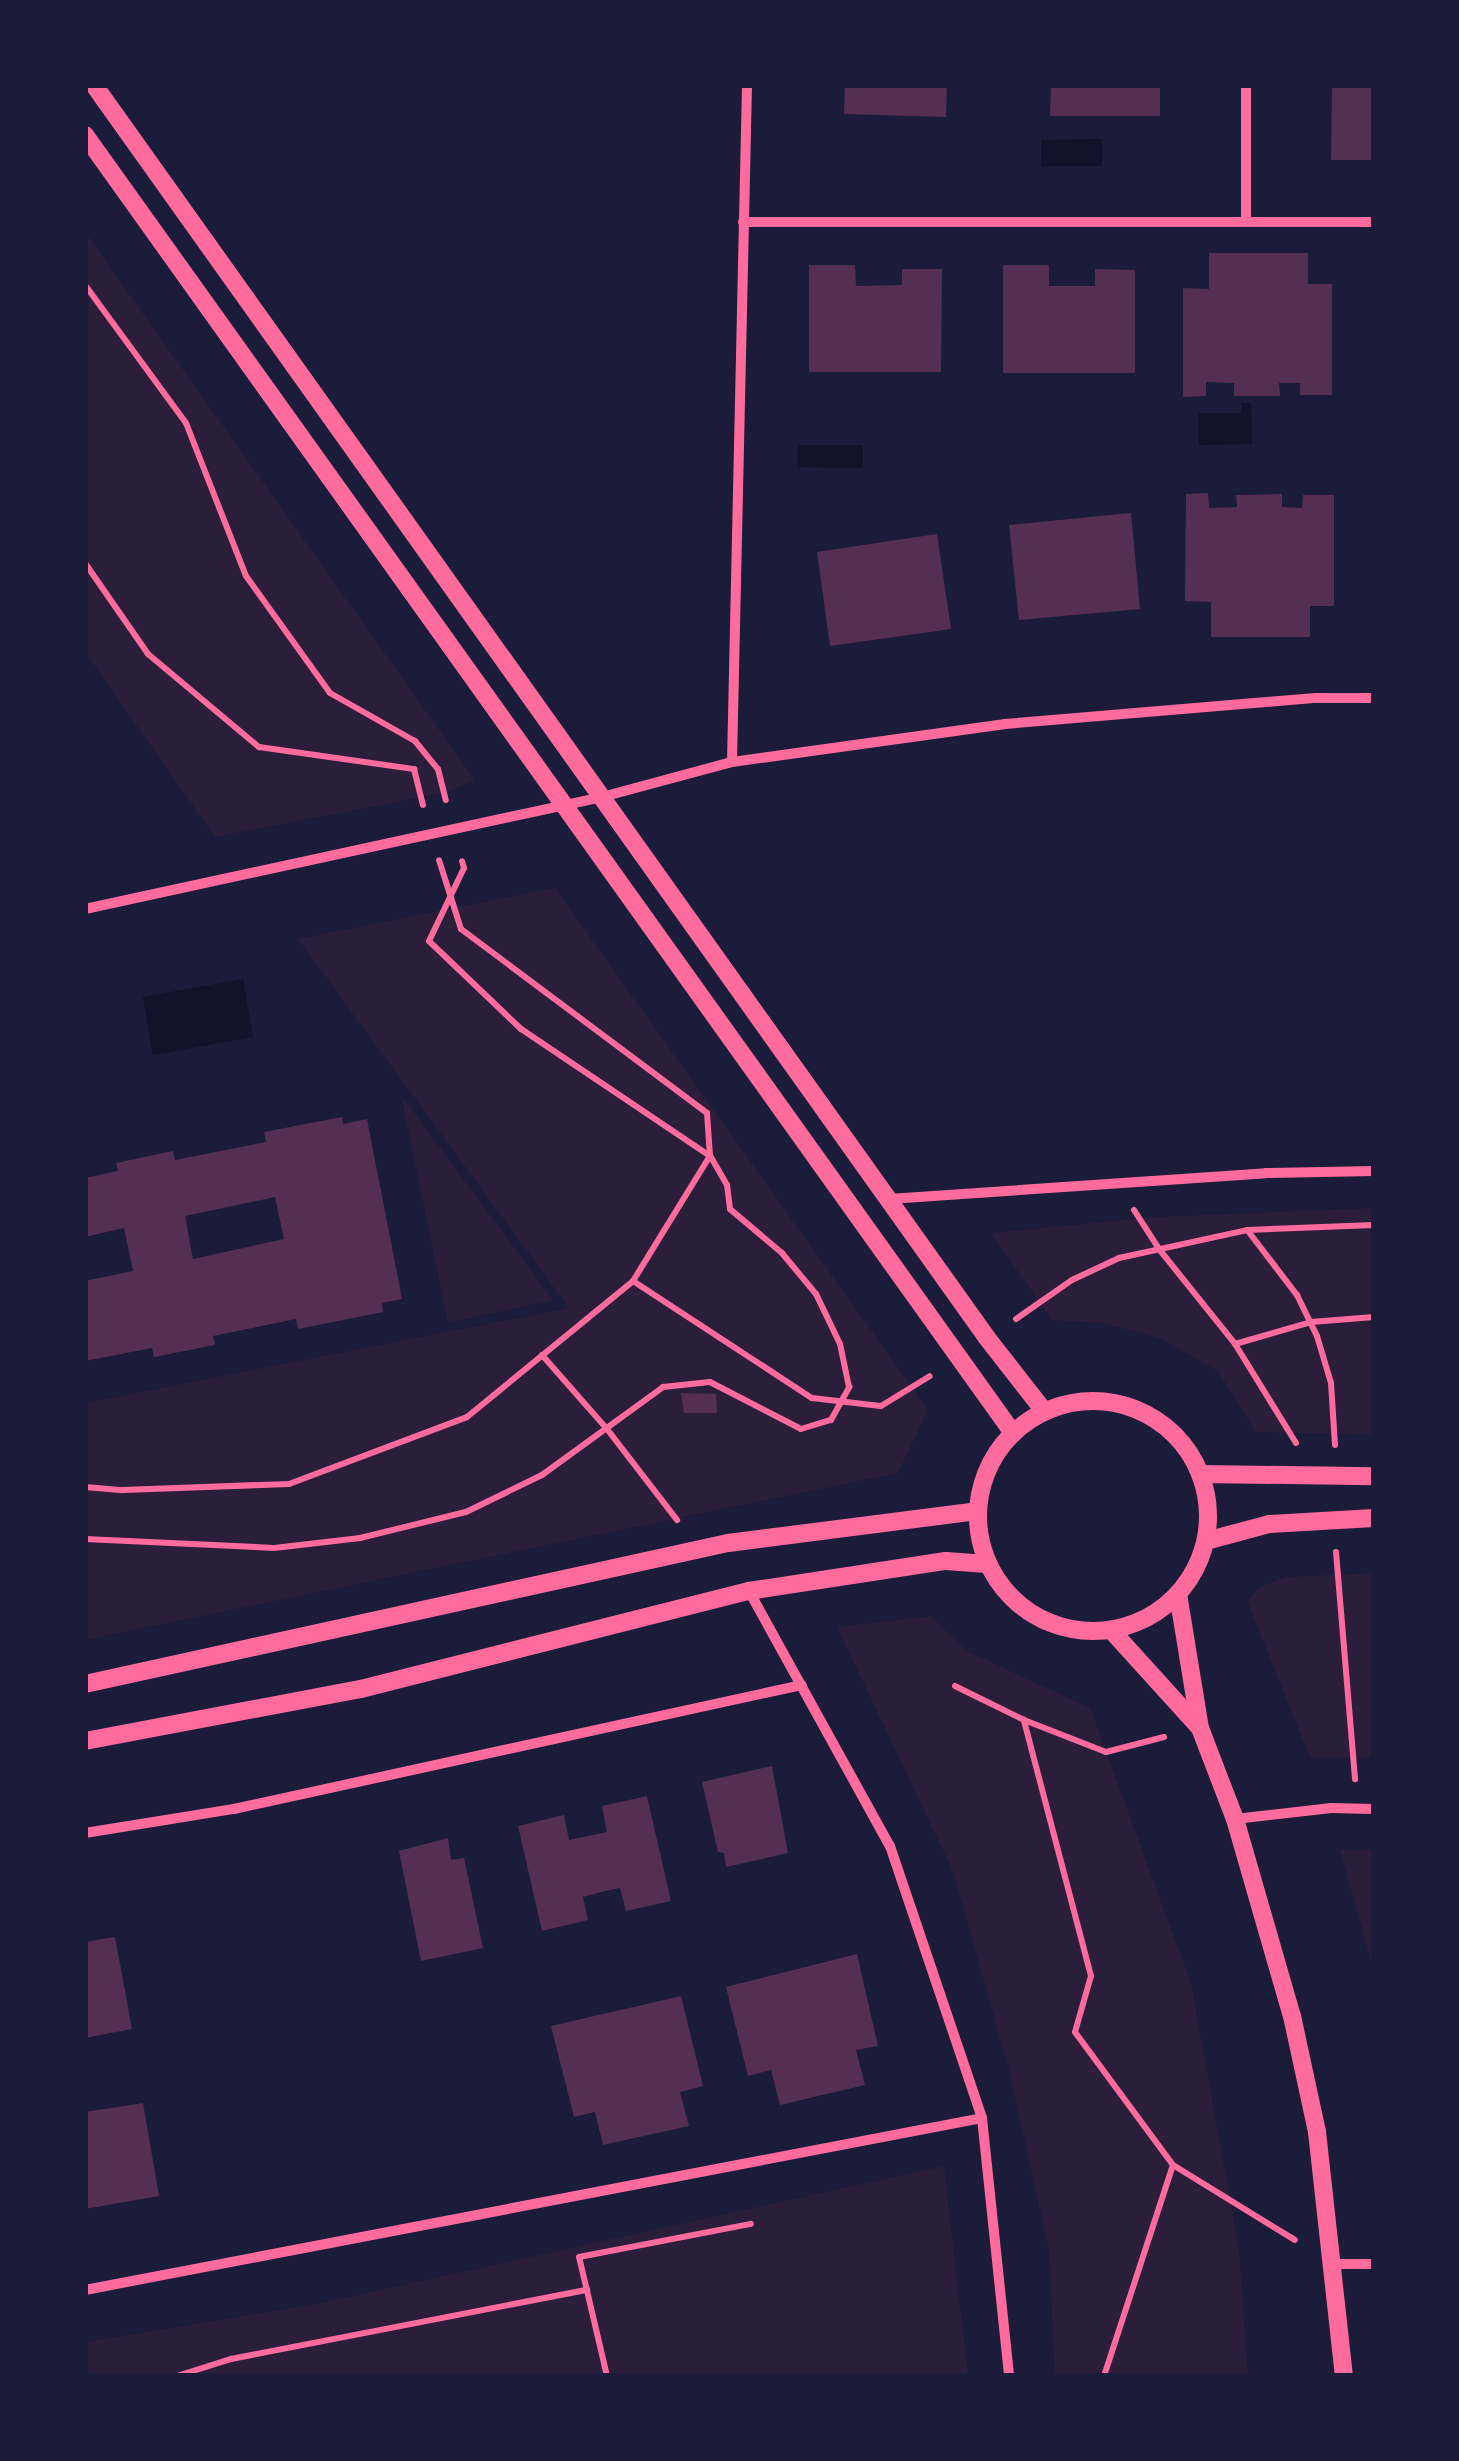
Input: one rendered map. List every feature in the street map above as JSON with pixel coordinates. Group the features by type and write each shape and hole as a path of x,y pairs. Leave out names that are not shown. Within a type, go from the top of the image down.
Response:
{"street":[{"path":"94,85 1044,1412"},
{"path":"732,762 747,85"},
{"path":"1246,85 1246,222"},
{"path":"85,136 1013,1433"},
{"path":"743,222 1374,222"},
{"path":"85,909 602,797 732,762 1005,724 1316,698 1374,698"},
{"path":"889,1199 1374,1171"},
{"path":"1098,1401 1133,1408 1165,1426 1200,1474 1208,1518 1206,1541 1196,1568 1178,1594 1157,1612 1111,1630 1062,1627 1033,1615 1007,1594 987,1564 977,1510 990,1463 1013,1433 1044,1412 1098,1401"},
{"path":"1200,1474 1374,1476"},
{"path":"85,1684 728,1543 977,1510"},
{"path":"1206,1541 1269,1524 1374,1518"},
{"path":"85,1741 361,1688 750,1590 946,1561 987,1564"},
{"path":"750,1590 890,1846 982,2118 1010,2376"},
{"path":"1178,1594 1200,1728 1235,1819 1292,2016 1317,2132 1335,2264 1344,2376"},
{"path":"1111,1630 1200,1728"},
{"path":"85,1833 234,1809 802,1684"},
{"path":"1235,1819 1330,1808 1374,1809"},
{"path":"85,2290 982,2118"},
{"path":"1335,2264 1374,2264"}],"path":[{"path":"85,285 186,422 206,466 224,528 257,590 330,693 415,741 438,769 444,792"},
{"path":"85,563 148,654 259,747 414,769 462,928 707,1114 710,1156 727,1186 730,1208 782,1252 816,1294 840,1344 849,1387 831,1420 801,1428 710,1382 663,1388 542,1475 466,1512 360,1538 274,1548 85,1540"},
{"path":"462,860 464,868 429,941 521,1029 710,1156"},
{"path":"85,1487 123,1490 289,1484 466,1417 633,1281 710,1156"},
{"path":"1117,1183 1159,1249 1235,1344 1280,1412 1312,1476"},
{"path":"1235,1344 1310,1322 1374,1317"},
{"path":"542,1355 607,1429 676,1520 694,1552"},
{"path":"955,1686 1024,1720 1106,1752 1200,1728"},
{"path":"1024,1720 1091,1976 1075,2032 1173,2165 1335,2264"},
{"path":"1104,2376 1173,2165"},
{"path":"607,2376 580,2257 751,2224"},
{"path":"178,2376 231,2359 588,2290"}],"shaded area":[{"path":"1102,139 1102,166 1041,166 1041,140"},
{"path":"85,232 475,780 444,793 215,837 85,652"},
{"path":"1241,403 1251,403 1252,444 1199,445 1198,413 1241,413"},
{"path":"798,445 863,445 863,468 797,467"},
{"path":"555,888 928,1410 898,1473 85,1640 85,1403 569,1308 298,939"},
{"path":"243,979 253,1037 153,1055 143,997"},
{"path":"401,1095 553,1300 448,1323"},
{"path":"1374,1208 1374,1435 1256,1432 1218,1371 1160,1338 1101,1323 1052,1320 991,1233 1155,1217"},
{"path":"1374,1573 1374,1757 1310,1757 1247,1601 1262,1586 1286,1577"},
{"path":"931,1616 967,1651 1090,1708 1191,1983 1239,2249 1248,2376 1055,2376 1049,2251 1010,2074 953,1871 837,1627"},
{"path":"1340,1850 1374,1850 1374,1972"},
{"path":"944,2166 968,2376 85,2376 85,2342 312,2305"}],"building":[{"path":"845,85 947,85 946,117 844,114"},
{"path":"1051,85 1160,85 1160,116 1050,116"},
{"path":"1332,85 1374,85 1374,160 1331,160"},
{"path":"1209,253 1308,253 1308,284 1332,284 1332,395 1300,395 1300,383 1279,383 1280,396 1234,396 1234,383 1206,382 1206,396 1183,397 1183,288 1209,289"},
{"path":"809,265 855,265 856,286 902,285 902,269 942,269 941,372 809,372"},
{"path":"1003,265 1049,265 1049,286 1095,286 1095,269 1135,270 1135,373 1003,373"},
{"path":"1208,493 1209,508 1237,507 1236,495 1282,494 1282,507 1302,508 1303,495 1334,495 1334,606 1310,606 1310,637 1211,637 1211,602 1185,601 1186,494"},
{"path":"1131,513 1140,609 1019,620 1009,525"},
{"path":"937,534 951,629 830,646 817,552"},
{"path":"342,1117 343,1124 367,1119 402,1299 382,1303 383,1312 298,1329 296,1319 213,1336 215,1345 154,1357 152,1348 85,1361 85,1281 133,1271 124,1228 85,1237 85,1178 118,1171 116,1163 173,1151 175,1160 266,1142 264,1132","holes":["275,1197 284,1239 193,1259 185,1216"]},
{"path":"681,1393 716,1394 717,1413 684,1413"},
{"path":"772,1766 788,1853 726,1867 724,1853 718,1852 702,1782"},
{"path":"647,1796 671,1901 626,1911 620,1888 601,1892 583,1897 588,1920 542,1931 518,1826 564,1815 569,1840 607,1832 602,1806"},
{"path":"448,1838 451,1860 464,1858 483,1948 421,1961 399,1851"},
{"path":"115,1937 132,2029 85,2038 85,1942"},
{"path":"857,1954 878,2046 856,2050 865,2085 780,2105 771,2070 748,2076 726,1987"},
{"path":"681,1996 703,2086 680,2092 689,2126 603,2145 595,2112 574,2117 551,2026"},
{"path":"143,2103 159,2196 85,2209 85,2112"}]}
